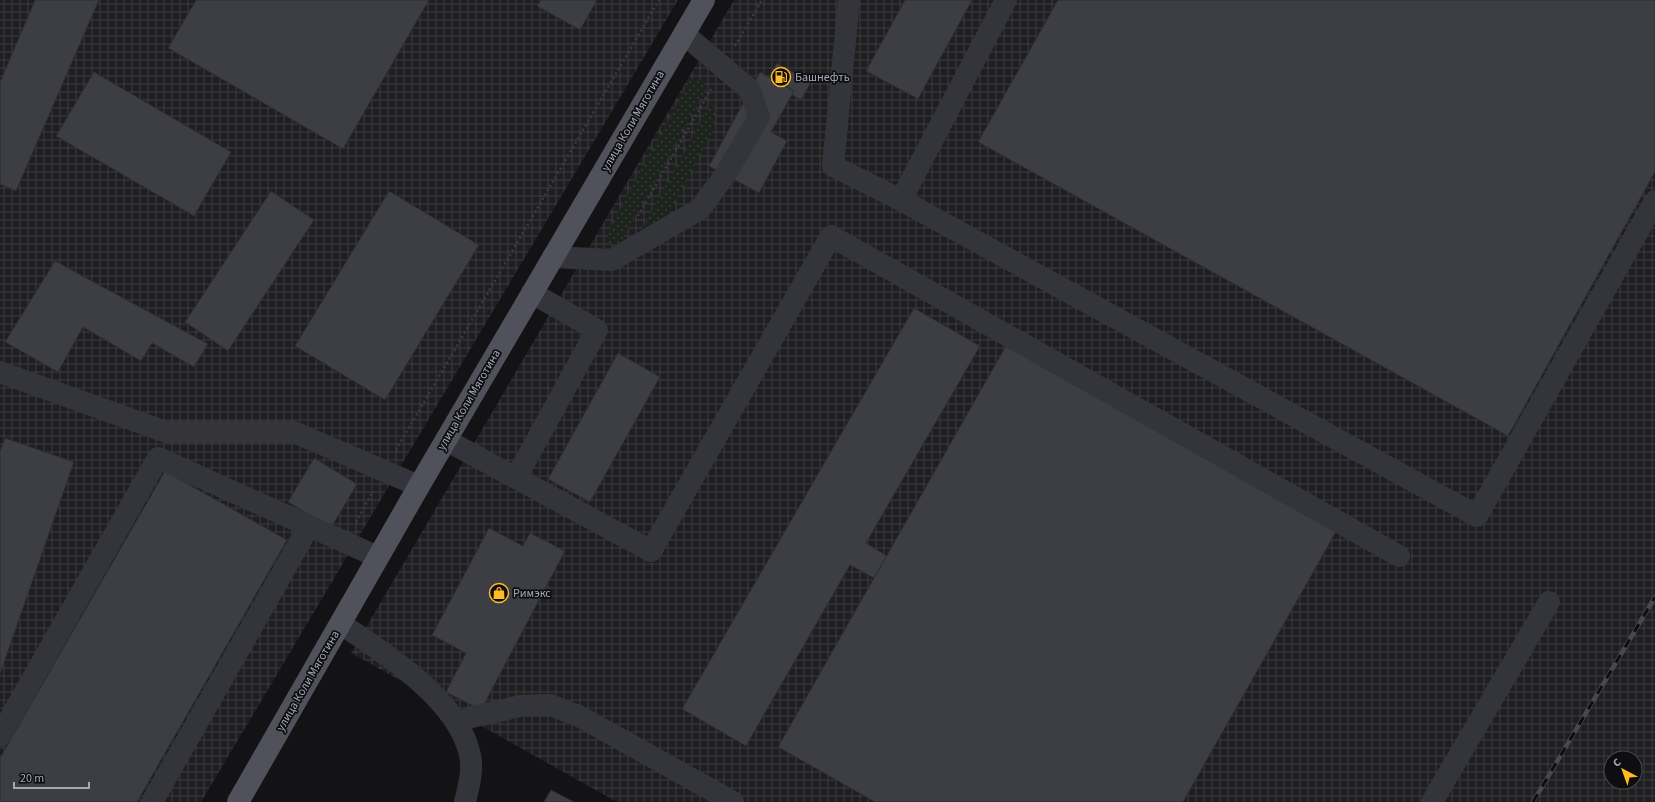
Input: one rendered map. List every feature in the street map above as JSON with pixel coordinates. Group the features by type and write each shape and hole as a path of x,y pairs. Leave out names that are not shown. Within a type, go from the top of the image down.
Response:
{"main road":[{"name":"улица Коли Мяготина","path":"238,802 419,486 704,0"}],"lane":[{"path":"849,0 833,166 902,200 1477,516 1655,201"},
{"path":"902,200 1006,0"},
{"path":"553,257 612,260 700,209 725,175 759,117 750,90 684,34"},
{"path":"446,440 651,551 831,236 1399,556"},
{"path":"516,478 597,330 532,293"},
{"path":"0,372 166,432 294,432 419,486"},
{"path":"0,736 158,458 378,557"},
{"path":"152,802 309,526"},
{"path":"1432,802 1549,602"},
{"path":"341,624 396,662 427,688 446,708 457,724 470,751 472,772 465,802"},
{"path":"457,724 471,717 514,707 550,705 580,716 733,802"}],"path":[{"path":"344,542 659,0"},
{"path":"636,219 762,0"}],"shaded area":[{"path":"0,0 678,0 201,802 0,802"},
{"path":"734,0 1655,0 1655,802 617,802 351,653"},
{"path":"691,79 700,80 707,87 619,245 608,243 608,231"},
{"path":"713,100 715,113 714,127 669,214 641,231"}],"building":[{"path":"35,0 99,0 16,191 0,184 0,82"},
{"path":"196,0 429,0 343,149 168,48"},
{"path":"541,0 597,0 580,30 537,6"},
{"path":"905,0 972,0 918,99 866,71"},
{"path":"1058,0 1655,0 1655,172 1508,436 978,142"},
{"path":"777,63 811,82 801,100 792,95 794,91 769,77"},
{"path":"94,72 231,152 194,216 56,136"},
{"path":"760,72 794,91 771,132 787,141 759,193 709,166"},
{"path":"271,191 314,220 228,351 185,322"},
{"path":"389,191 479,245 385,400 295,346"},
{"path":"55,261 208,344 194,367 152,343 141,361 83,327 58,372 5,342"},
{"path":"914,308 980,346 866,543 887,556 874,578 850,565 746,746 682,709"},
{"path":"1007,344 1337,530 1183,802 875,802 778,747"},
{"path":"618,353 660,377 590,502 548,479"},
{"path":"5,438 74,462 0,674 0,451"},
{"path":"314,458 357,484 331,528 288,502"},
{"path":"165,471 287,540 137,802 0,802 0,758"},
{"name":"Римэкс","path":"489,528 523,546 530,533 565,551 481,710 446,692 466,653 432,635"},
{"path":"551,790 574,802 544,802"}],"railway":[{"path":"1533,802 1655,597"}],"place":[{"name":"Башнефть","path":"781,77"},
{"name":"Римэкс","path":"499,593"}]}
